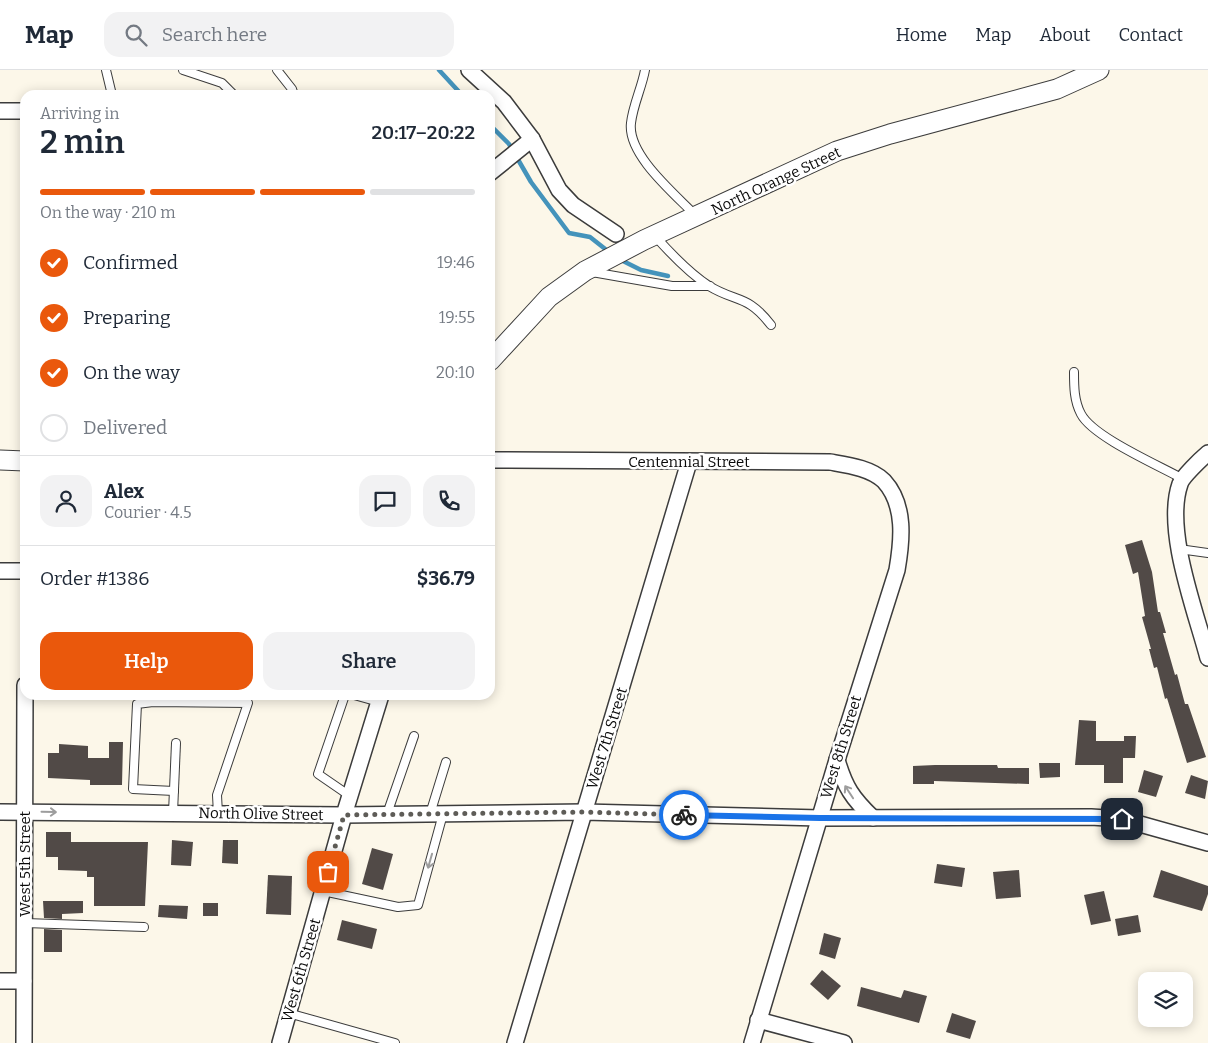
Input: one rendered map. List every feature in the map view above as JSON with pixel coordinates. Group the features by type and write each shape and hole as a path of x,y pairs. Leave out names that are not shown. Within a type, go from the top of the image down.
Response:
{"street":[{"path":"469,70 491,90"},
{"name":"North Orange Street","path":"495,356 549,297 585,271 654,236 837,151 890,134 1057,89 1099,70"},
{"path":"495,94 504,102 526,144 559,190 573,205 616,234"},
{"path":"0,111 20,111"},
{"path":"496,169 526,144"},
{"path":"1208,453 1180,483 1176,510 1179,550 1208,658"},
{"path":"0,460 20,461"},
{"name":"Centennial Street","path":"495,460 830,462 859,468 883,481"},
{"name":"West 7th Street","path":"515,1043 689,462"},
{"name":"West 8th Street","path":"752,1043 837,760 897,570 902,540 898,505 883,481"},
{"path":"0,571 20,571"},
{"name":"West 5th Street","path":"24,1043 25,700"},
{"name":"West 6th Street","path":"280,1043 344,815 380,700"},
{"path":"837,760 844,785 851,796 872,818"},
{"name":"North Olive Street","path":"0,812 344,815 584,812 820,818 1122,819 1208,843"},
{"path":"0,981 24,982"},
{"path":"758,1020 844,1043"}],"lane":[{"path":"106,70 111,90"},
{"path":"184,70 222,83 229,90"},
{"path":"276,70 292,90"},
{"path":"645,70 630,123 633,144 640,156 698,217"},
{"path":"654,236 669,252 710,286 745,300 759,310 771,325"},
{"path":"585,271 672,286 710,286"},
{"path":"1074,372 1074,393 1080,414 1093,430 1183,479"},
{"path":"1179,550 1208,553"},
{"path":"218,814 217,795 250,700"},
{"path":"343,700 318,774 350,796"},
{"path":"174,791 133,789 137,704 153,702 248,703"},
{"path":"387,814 414,736"},
{"path":"173,813 176,743"},
{"path":"323,891 398,907 418,905 446,762"},
{"path":"25,923 144,927"},
{"path":"288,1013 395,1043"}],"building":[{"path":"1142,540 1152,572 1158,612 1160,612 1166,633 1163,633 1175,675 1177,674 1185,704 1188,704 1206,757 1187,763 1167,698 1165,699 1157,667 1154,668 1142,617 1145,616 1138,572 1133,574 1125,545"},
{"path":"1079,720 1096,721 1096,741 1124,741 1124,736 1136,736 1135,758 1123,758 1123,783 1104,783 1104,765 1075,765"},
{"path":"109,742 123,742 122,785 90,785 90,780 48,778 48,753 59,753 59,744 88,746 88,758 109,758"},
{"path":"1039,763 1060,763 1060,777 1040,778"},
{"path":"997,765 998,768 1029,768 1029,784 934,781 934,784 913,784 913,766"},
{"path":"1144,770 1163,776 1156,797 1138,792"},
{"path":"1191,775 1208,781 1205,799 1185,793"},
{"path":"46,832 71,832 71,842 148,842 145,906 94,906 94,877 87,877 87,871 58,870 58,857 46,857"},
{"path":"172,840 193,842 191,866 171,865"},
{"path":"223,840 238,840 238,864 222,863"},
{"path":"372,848 393,854 383,890 362,884"},
{"path":"937,864 965,868 962,887 934,883"},
{"path":"1019,870 1021,897 996,899 993,872"},
{"path":"1161,870 1208,886 1208,894 1202,911 1153,897"},
{"path":"268,875 292,876 291,915 266,914"},
{"path":"1104,891 1111,921 1091,925 1084,895"},
{"path":"43,901 83,901 83,913 62,914 62,919 44,918"},
{"path":"203,903 218,903 218,916 203,916"},
{"path":"159,905 188,906 187,919 158,917"},
{"path":"1138,915 1141,932 1118,936 1115,919"},
{"path":"342,920 377,929 372,949 337,940"},
{"path":"44,929 62,930 62,952 44,952"},
{"path":"824,933 841,938 835,959 819,954"},
{"path":"822,970 841,986 828,1000 810,984"},
{"path":"861,987 901,998 904,990 927,996 919,1023 857,1006"},
{"path":"952,1013 976,1021 970,1039 946,1032"}],"waterway":[{"path":"439,70 457,90"},
{"path":"495,130 509,144 531,182 569,233 590,237 609,252"},
{"path":"617,258 641,270 668,276"}],"way so far":[{"path":"328,872 344,815 584,812 684,815"}],"route":[{"path":"684,815 820,818 1091,817 1122,819"}]}
